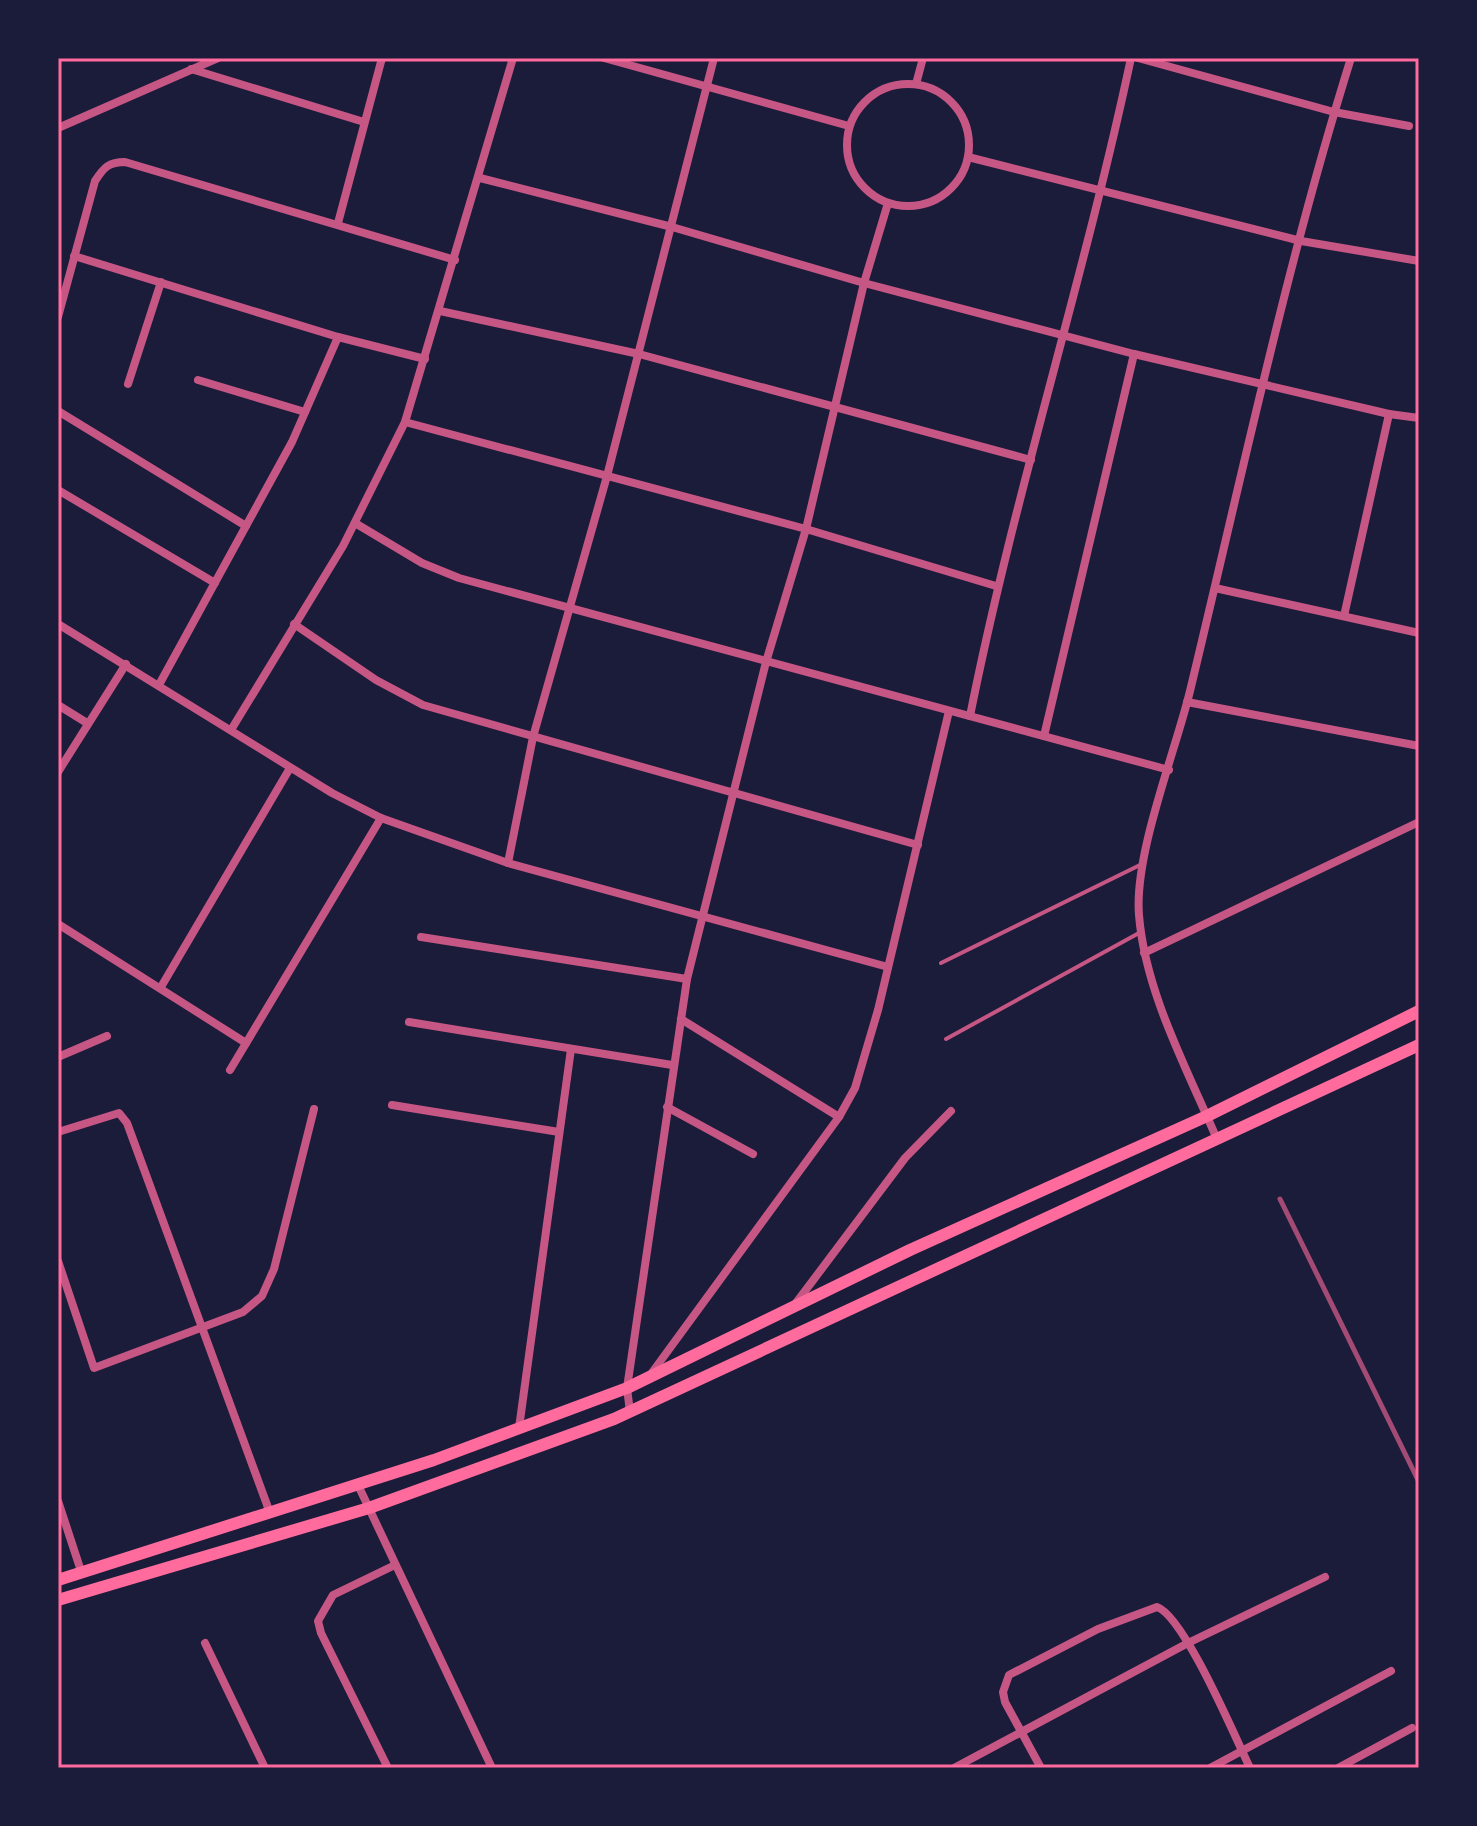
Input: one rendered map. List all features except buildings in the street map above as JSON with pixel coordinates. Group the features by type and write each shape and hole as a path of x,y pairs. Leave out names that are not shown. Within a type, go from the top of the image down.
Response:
{"main road":[{"path":"58,1580 358,1485 627,1388 793,1307 1207,1116 1419,1011"},
{"path":"58,1600 369,1508 630,1412 1419,1045"}],"street":[{"path":"58,128 218,58"},
{"path":"338,223 382,58"},
{"path":"231,730 355,523 405,422 480,178 513,58"},
{"path":"604,58 849,126"},
{"path":"508,863 533,737 607,476 714,58"},
{"path":"916,84 923,58"},
{"path":"970,716 996,586 1102,193 1131,58"},
{"path":"1138,58 1334,112 1409,126"},
{"path":"1216,1137 1144,953 1139,911 1143,864 1187,702 1263,385 1351,58"},
{"path":"191,69 364,122"},
{"path":"899,84 916,84 935,90 951,102 966,127 968,157 960,176 938,197 908,207 888,203 871,195 858,181 849,164 846,145 849,126 857,111 875,94 899,84"},
{"path":"968,157 1301,241 1419,261"},
{"path":"58,317 61,291 95,181 103,167 113,162 125,162 338,223 455,260"},
{"path":"480,178 672,227 864,283 1134,354 1389,414 1419,418"},
{"path":"630,1412 627,1388 687,979 766,662 806,529 864,283 888,203"},
{"path":"74,256 338,337 425,359"},
{"path":"128,384 161,282"},
{"path":"440,311 639,354 1031,460"},
{"path":"160,683 305,412 338,337"},
{"path":"1044,736 1134,354"},
{"path":"198,380 305,412"},
{"path":"58,411 246,526"},
{"path":"1344,616 1389,414"},
{"path":"405,422 806,529 996,586"},
{"path":"58,490 215,583"},
{"path":"355,523 422,563 459,578 1169,770"},
{"path":"1215,588 1419,633"},
{"path":"58,624 160,683 290,768 381,818 508,863 888,967"},
{"path":"294,624 376,680 423,705 918,845"},
{"path":"58,772 126,664"},
{"path":"1187,702 1419,746"},
{"path":"58,705 87,723"},
{"path":"649,1377 839,1117 855,1088 888,967 949,711"},
{"path":"161,987 290,768"},
{"path":"230,1070 381,818"},
{"path":"1144,953 1419,822"},
{"path":"58,924 246,1043"},
{"path":"421,937 687,979"},
{"path":"681,1019 839,1117"},
{"path":"409,1022 672,1065"},
{"path":"58,1057 107,1036"},
{"path":"519,1428 571,1049"},
{"path":"392,1105 559,1132"},
{"path":"667,1107 753,1154"},
{"path":"58,1261 94,1368 243,1312 262,1296 274,1269 314,1109"},
{"path":"793,1307 905,1158 951,1111"},
{"path":"58,1132 119,1113 127,1123 270,1513"},
{"path":"358,1485 492,1768"},
{"path":"58,1501 82,1574"},
{"path":"388,1768 321,1633 318,1621 333,1595 395,1565"},
{"path":"954,1768 1024,1734 1188,1643 1325,1577"},
{"path":"1041,1768 1005,1702 1003,1692 1009,1675 1098,1629 1157,1607 1171,1615 1188,1643 1250,1768"},
{"path":"205,1643 265,1768"},
{"path":"1210,1768 1391,1671"},
{"path":"1338,1768 1412,1728"}],"lane":[{"path":"941,963 1143,864"},
{"path":"946,1039 1141,932"}],"railway":[{"path":"1280,1199 1419,1482"}]}
